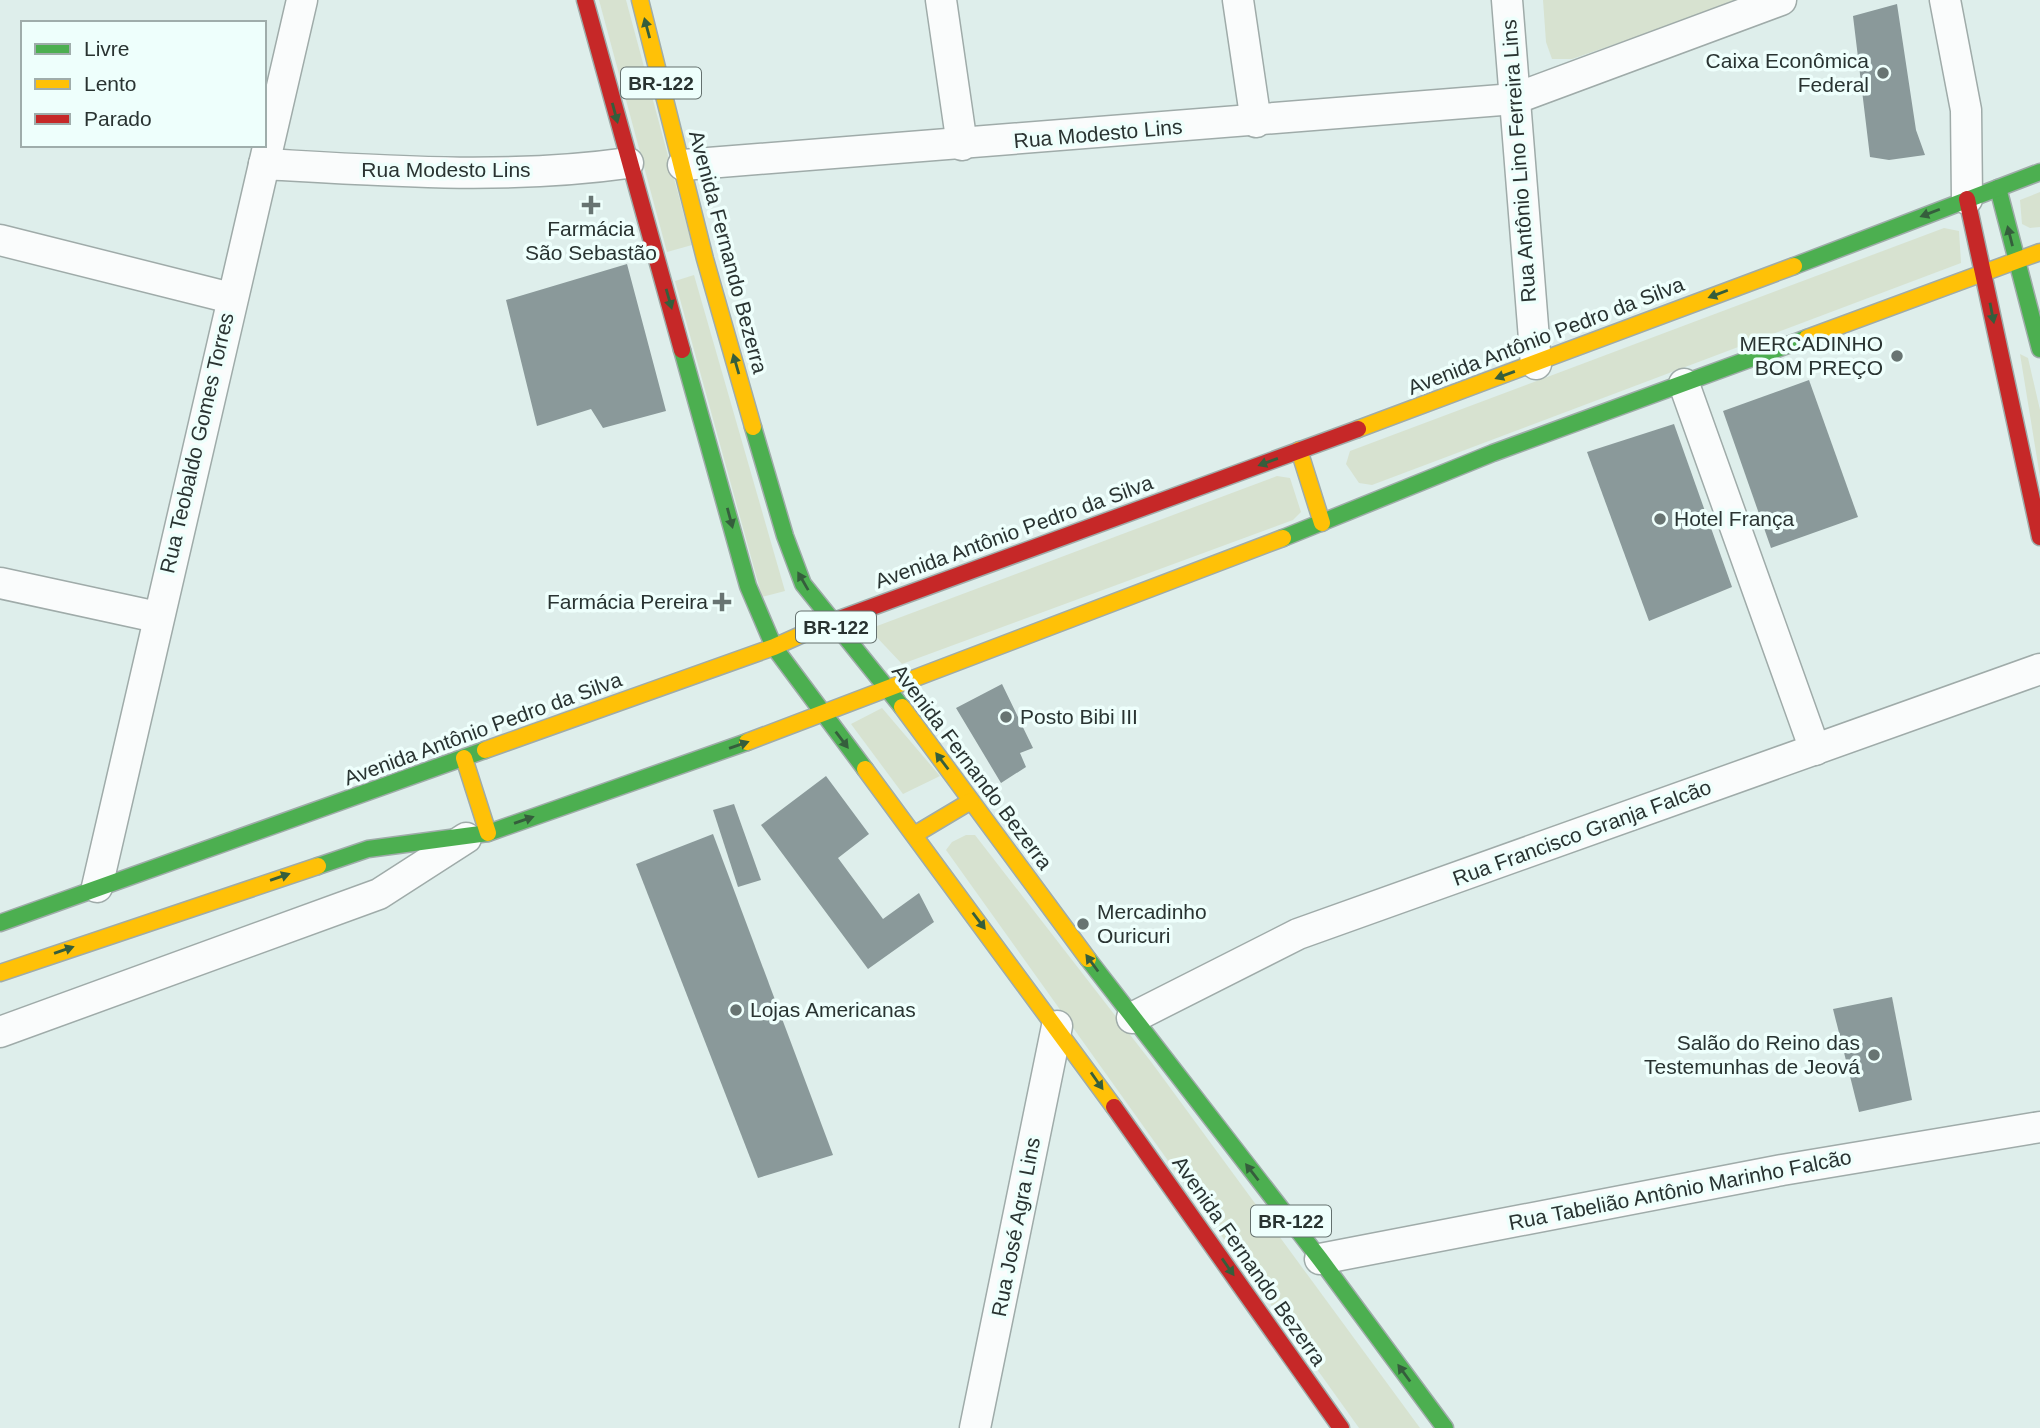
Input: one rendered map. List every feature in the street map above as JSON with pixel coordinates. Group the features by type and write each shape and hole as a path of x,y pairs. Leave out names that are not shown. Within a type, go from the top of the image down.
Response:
{"main road":[{"name":"Avenida Fernando Bezerra","path":"640,0 709,272 795,567 803,584 888,688 1132,1018 1320,1259 1445,1428"},
{"name":"Avenida Fernando Bezerra","path":"590,1 628,163 661,270 748,586 774,647 1057,1026 1341,1428"},
{"name":"Avenida Antônio Pedro da Silva","path":"0,923 21,922 97,887 774,647 832,621 1536,364 2040,172"},
{"path":"1998,188 2040,349"},
{"path":"1967,199 1985,272 2040,537"},
{"path":"0,973 18,960 368,849 477,836 824,715 888,688 1322,523 1493,453 2040,252"},
{"path":"1299,450 1322,523"},
{"path":"464,758 477,836"},
{"path":"914,835 971,800"}],"street":[{"name":"Rua Teobaldo Gomes Torres","path":"97,887 157,617 302,0"},
{"path":"941,0 962,145"},
{"path":"1238,0 1255,122"},
{"name":"Rua Antônio Lino Ferreira Lins","path":"1507,0 1536,364"},
{"name":"Rua Modesto Lins","path":"683,165 1255,122 1514,99 1781,0"},
{"path":"1945,0 1966,110 1967,199"},
{"path":"1966,110 1998,188"},
{"name":"Rua Modesto Lins","path":"264,164 455,174 583,169 628,163"},
{"path":"0,240 231,298"},
{"path":"1684,384 1815,750"},
{"path":"0,583 157,617"},
{"name":"Rua Francisco Granja Falcão","path":"1132,1018 1298,934 2040,669"},
{"path":"0,1032 297,927 379,894 477,836"},
{"name":"Rua José Agra Lins","path":"975,1428 1057,1026"},
{"name":"Rua Tabelião Antônio Marinho Falcão","path":"1320,1259 1768,1172 2040,1127"}],"green space":[{"path":"599,0 626,0 692,245 667,252"},
{"path":"1543,0 1743,0 1572,59 1552,59 1546,42"},
{"path":"2040,192 2040,227 2030,228 2022,224 2020,200"},
{"path":"1944,228 1959,231 1961,263 1372,485 1359,483 1346,464 1350,451"},
{"path":"694,275 785,591 762,597 675,281"},
{"path":"2020,354 2028,358 2040,410 2040,477"},
{"path":"1277,476 1290,478 1301,512 1293,520 902,664 869,629"},
{"path":"882,708 940,776 903,794 851,724"},
{"path":"966,835 975,835 1152,1063 1420,1428 1359,1428 946,850 952,842"}],"building":[{"name":"Caixa Econômica Federal","path":"1897,4 1916,130 1925,155 1889,160 1870,157 1853,16"},
{"path":"627,264 666,411 603,428 591,409 537,426 506,300"},
{"path":"1809,380 1858,517 1771,548 1723,411"},
{"name":"Hotel França","path":"1674,424 1732,587 1649,621 1587,452"},
{"name":"Posto Bibi III","path":"1002,684 1033,748 1020,753 1026,767 1001,783 956,708"},
{"path":"826,776 869,834 838,858 883,919 919,893 934,922 868,969 761,825"},
{"path":"734,804 761,880 738,887 713,810"},
{"name":"Lojas Americanas","path":"713,834 833,1155 758,1178 636,864"},
{"name":"Salão do Reino das Testemunhas de Jeová","path":"1892,997 1912,1100 1859,1112 1833,1009"}],"traffic: fast":[{"path":"1794,266 2040,172"},
{"path":"1998,188 2040,349"},
{"path":"1283,538 1493,453 1807,338"},
{"path":"682,350 748,586 774,647 865,769"},
{"path":"753,427 785,536 803,584 902,707"},
{"path":"318,866 368,849 488,833 747,742"},
{"path":"0,923 485,750"},
{"path":"1088,959 1320,1259 1445,1428"}],"traffic: slow":[{"path":"640,0 705,259 753,427"},
{"path":"1807,338 2040,252"},
{"path":"1358,429 1794,266"},
{"path":"1299,450 1322,523"},
{"path":"747,742 1283,538"},
{"path":"485,750 774,647 823,625"},
{"path":"902,707 1088,959"},
{"path":"464,758 488,833"},
{"path":"865,769 1114,1107"},
{"path":"914,835 971,801"},
{"path":"0,973 318,866"}],"traffic: jam":[{"path":"585,0 682,350"},
{"path":"1967,199 2040,537"},
{"path":"823,625 1358,429"},
{"path":"1114,1107 1341,1428"}],"place":[{"name":"Caixa Econômica Federal","path":"1883,73"},
{"name":"Farmácia São Sebastão","path":"591,205"},
{"name":"MERCADINHO BOM PREÇO","path":"1897,356"},
{"name":"Hotel França","path":"1660,519"},
{"name":"Farmácia Pereira","path":"722,602"},
{"name":"Posto Bibi III","path":"1006,717"},
{"name":"Mercadinho Ouricuri","path":"1083,924"},
{"name":"Lojas Americanas","path":"736,1010"},
{"name":"Salão do Reino das Testemunhas de Jeová","path":"1874,1055"}]}
